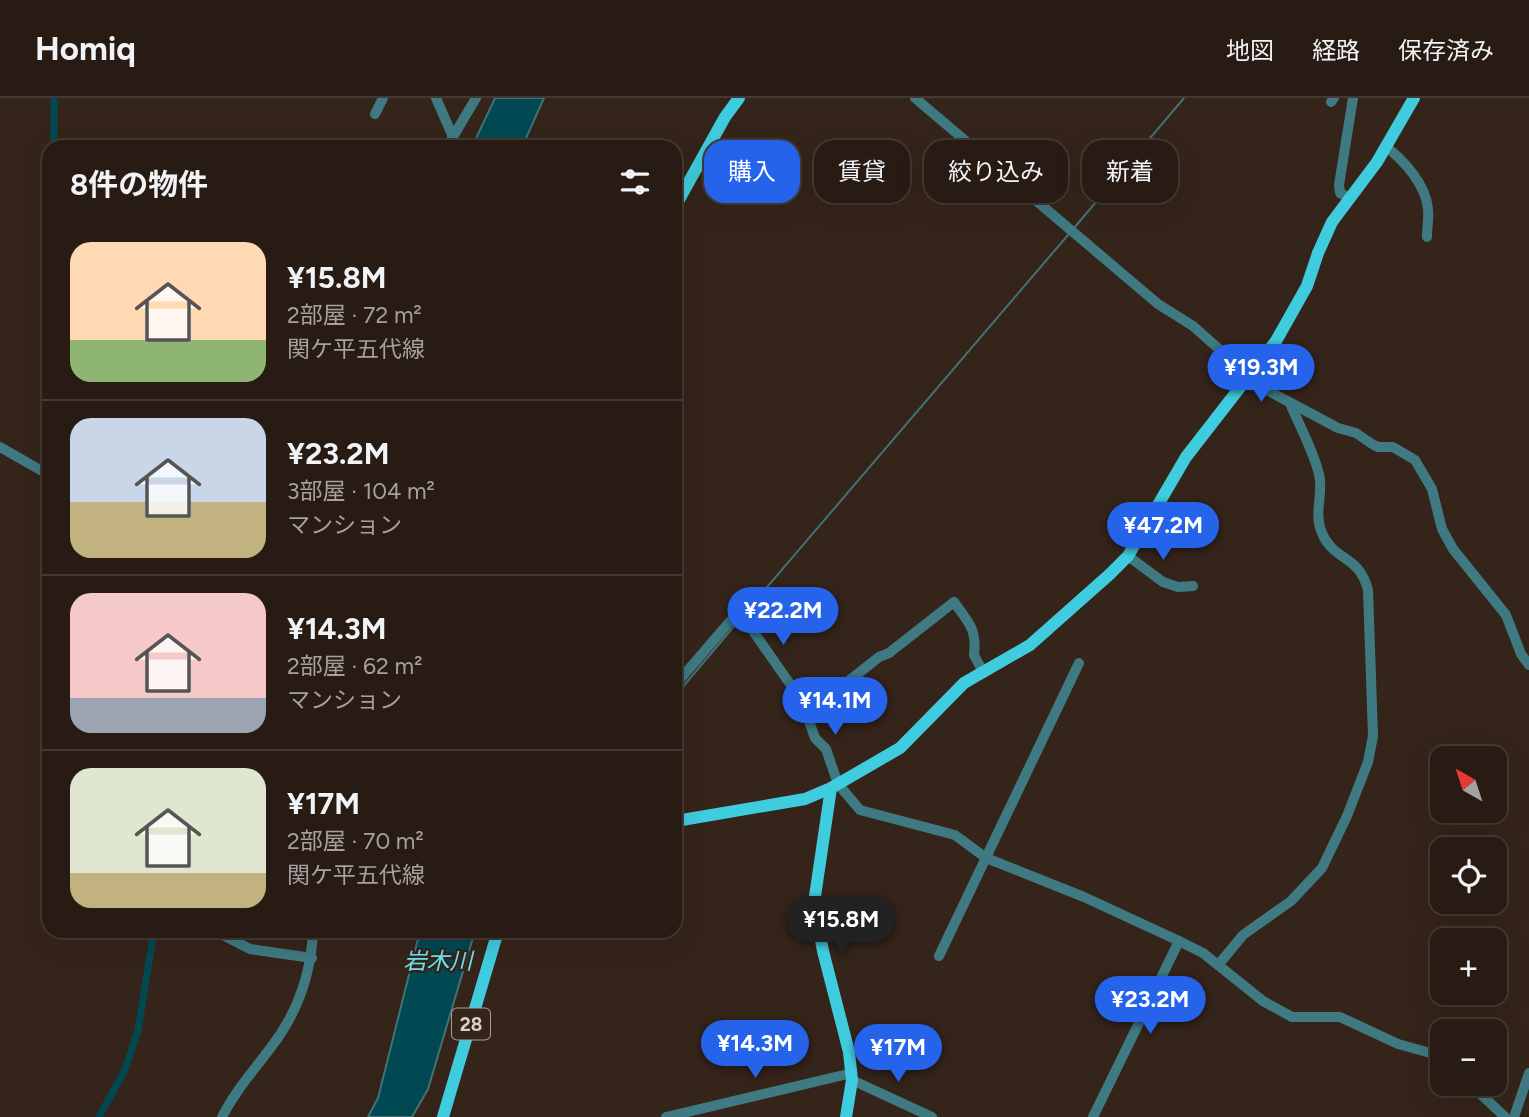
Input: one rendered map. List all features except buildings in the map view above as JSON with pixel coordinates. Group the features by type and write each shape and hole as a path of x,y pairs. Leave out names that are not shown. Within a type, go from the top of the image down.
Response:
{"main road":[{"path":"682,194 724,117 739,98"},
{"path":"682,820 805,799 834,786 900,748 957,689 1030,645 1092,591 1128,555 1186,457 1249,378 1284,328 1307,286 1323,240 1414,98"},
{"path":"834,786 814,903 852,1076 846,1117"},
{"name":"28","path":"443,1117 496,938"}],"street":[{"path":"375,114 383,98"},
{"path":"436,98 453,136"},
{"path":"451,140 476,98"},
{"path":"915,98 1158,304 1193,326 1249,378 1338,428 1356,433 1378,447 1393,447 1415,460 1432,489 1441,529 1453,549 1506,615 1521,654 1529,665"},
{"path":"1350,198 1340,193 1339,185 1353,98"},
{"path":"1385,146 1401,158 1423,192 1428,210 1427,237"},
{"path":"1219,964 1243,935 1291,901 1322,868 1348,816 1368,762 1373,736 1366,582 1355,563 1337,553 1320,530 1317,509 1320,475 1290,402"},
{"path":"0,447 42,471"},
{"path":"1128,555 1163,582 1178,587 1193,586"},
{"path":"802,701 831,695 954,602 973,628 976,637 974,655 983,672"},
{"path":"682,677 739,611 802,701 815,738 826,749 834,786 865,814 893,817 955,835 986,858 1084,897 1179,941 1219,964 1263,1000 1292,1017 1340,1017 1398,1044 1430,1053"},
{"path":"939,956 1079,663"},
{"path":"229,938 250,949 312,958"},
{"path":"222,1117 232,1098 274,1043 301,995 312,958 313,938"},
{"path":"1093,1117 1179,941"},
{"path":"1514,1117 1529,1073"},
{"path":"666,1117 852,1076 932,1117"},
{"path":"1483,1096 1505,1117"}],"water":[{"path":"495,98 544,98 525,140 475,140"},
{"name":"岩木川","path":"418,938 473,938 428,1089 412,1117 368,1117 378,1098"}],"waterway":[{"path":"54,98 54,140"},
{"path":"1074,228 1184,98"},
{"path":"744,614 1068,235"},
{"path":"682,688 741,618"},
{"path":"99,1117 125,1070 138,1030 153,938"}]}
